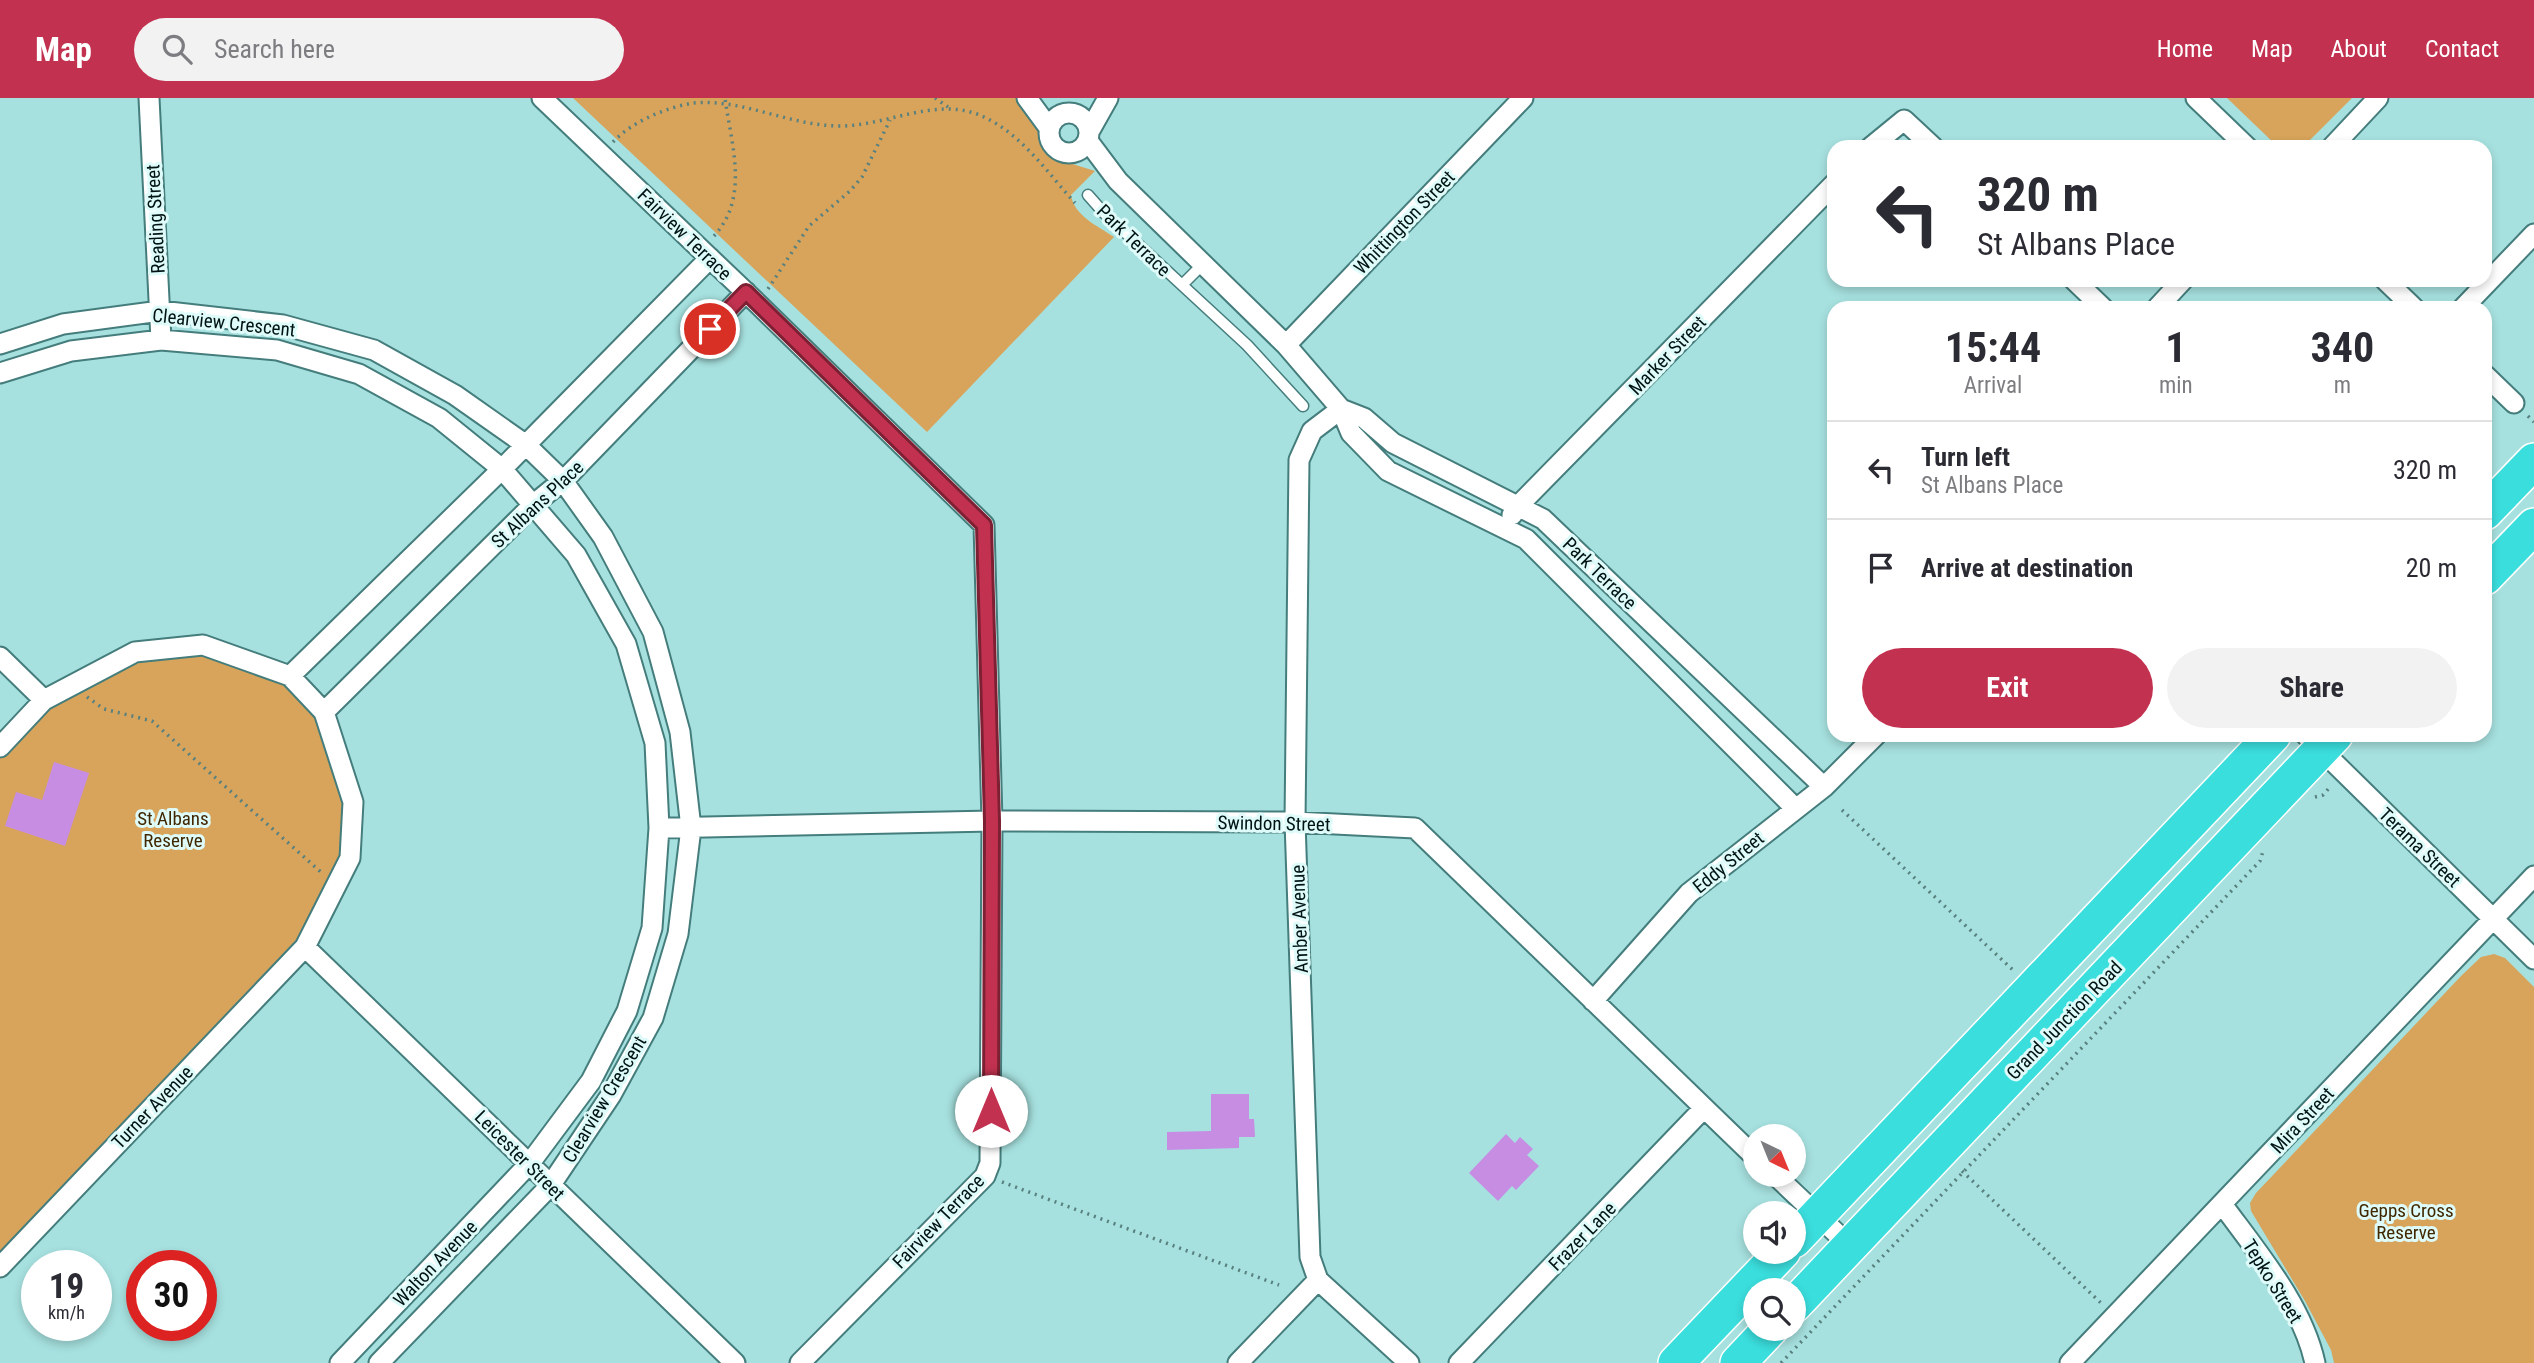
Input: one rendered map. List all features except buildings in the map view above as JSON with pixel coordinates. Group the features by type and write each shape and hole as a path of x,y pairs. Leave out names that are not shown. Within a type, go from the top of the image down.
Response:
{"highway":[{"path":"2492,505 2534,461"},
{"path":"2492,570 2534,526"},
{"path":"1806,1227 2266,742"},
{"name":"Grand Junction Road","path":"1806,1292 1850,1246 1952,1161 2326,748"},
{"path":"1676,1363 1771,1264"},
{"path":"1738,1363 1759,1341"}],"street":[{"name":"Reading Street","path":"149,98 161,340"},
{"name":"Fairview Terrace","path":"542,98 984,525 992,821 990,1163 985,1176 800,1363"},
{"path":"1029,98 1060,118 1082,116 1084,141"},
{"path":"1097,98 1060,118 1050,142 1055,148 1068,153 1084,141 1108,98"},
{"name":"Whittington Street","path":"1286,345 1522,98"},
{"path":"2196,98 2240,140"},
{"path":"2339,140 2378,98"},
{"path":"1880,140 1904,120 1925,140"},
{"name":"Park Terrace","path":"1084,141 1118,181 1286,345 1341,409 1351,433 1388,471 1526,539 1795,808"},
{"name":"Marker Street","path":"1503,528 1519,505 1827,191"},
{"path":"2492,278 2534,234"},
{"path":"290,676 526,445 706,254"},
{"path":"2081,287 2096,301"},
{"path":"2164,301 2176,287"},
{"path":"2392,287 2407,301"},
{"path":"2470,301 2483,287"},
{"name":"St Albans Place","path":"324,712 534,504 563,481 752,298"},
{"name":"Clearview Crescent","path":"0,344 63,324 160,311 283,325 374,350 455,395 526,445 563,481 603,537 653,632 680,732 691,828 678,934 653,1018 611,1095 550,1186"},
{"name":"Clearview Crescent","path":"0,373 71,351 161,340 277,350 359,374 439,418 502,469 576,555 626,644 655,743 659,828 652,928 628,1011 591,1081 530,1163"},
{"path":"2492,383 2514,403"},
{"name":"Park Terrace","path":"1341,409 1364,418 1393,443 1543,519 1824,787"},
{"name":"Amber Avenue","path":"1318,1280 1310,1257 1296,822 1299,460 1312,431 1341,409"},
{"path":"0,747 44,700 135,652 203,645 290,676 324,712"},
{"path":"0,657 44,700"},
{"name":"Turner Avenue","path":"0,1267 305,947 351,858 353,802 324,712"},
{"name":"Eddy Street","path":"1593,1001 1689,893 1824,787 1868,742"},
{"name":"Terama Street","path":"2326,748 2534,959"},
{"name":"Swindon Street","path":"659,828 992,821 1296,822 1415,828 1743,1145"},
{"name":"Mira Street","path":"2070,1363 2534,876"},
{"name":"Leicester Street","path":"305,947 735,1363"},
{"name":"Frazer Lane","path":"1459,1363 1704,1108"},
{"name":"Walton Avenue","path":"340,1363 530,1163"},
{"name":"Walton Avenue","path":"379,1363 550,1186"},
{"name":"Tepko Street","path":"2222,1205 2278,1283 2300,1322 2315,1363"},
{"path":"1806,1228 1850,1246"},
{"path":"1238,1363 1318,1280 1409,1363"}],"lane":[{"name":"Park Terrace","path":"1088,195 1247,345 1303,406"},
{"name":"Park Terrace","path":"1182,285 1203,264"}],"path":[{"path":"935,98 949,108"},
{"path":"601,153 624,130 658,114 694,103 725,100 807,124 845,126 949,108 961,109 979,115 1013,136 1077,205 1088,195"},
{"path":"706,254 723,227 733,198 735,155 725,100"},
{"path":"752,298 809,226 850,191 862,177 890,120"},
{"path":"71,686 104,709 152,721 337,886"},
{"path":"2308,798 2323,795 2326,748"},
{"path":"1842,810 2016,973"},
{"path":"1781,1363 1952,1161 2260,861 2265,840"},
{"path":"1952,1161 2115,1316"},
{"path":"985,1176 1279,1284"}],"green space":[{"path":"573,98 1019,98 1040,125 1046,144 1054,155 1063,161 1095,171 1071,195 1073,202 1082,215 1114,237 927,432"},
{"path":"2227,98 2352,98 2310,140 2271,140"},
{"name":"St Albans Reserve","path":"203,645 256,663 324,712 353,802 350,858 305,947 0,1267 0,747 44,700 135,652"},
{"name":"Gepps Cross Reserve","path":"2494,954 2505,958 2534,987 2534,1363 2334,1363 2331,1350 2251,1211 2250,1203 2256,1193 2461,976 2481,957"}],"route":[{"path":"710,329 746,292 984,525 992,821 991,1111"}]}
